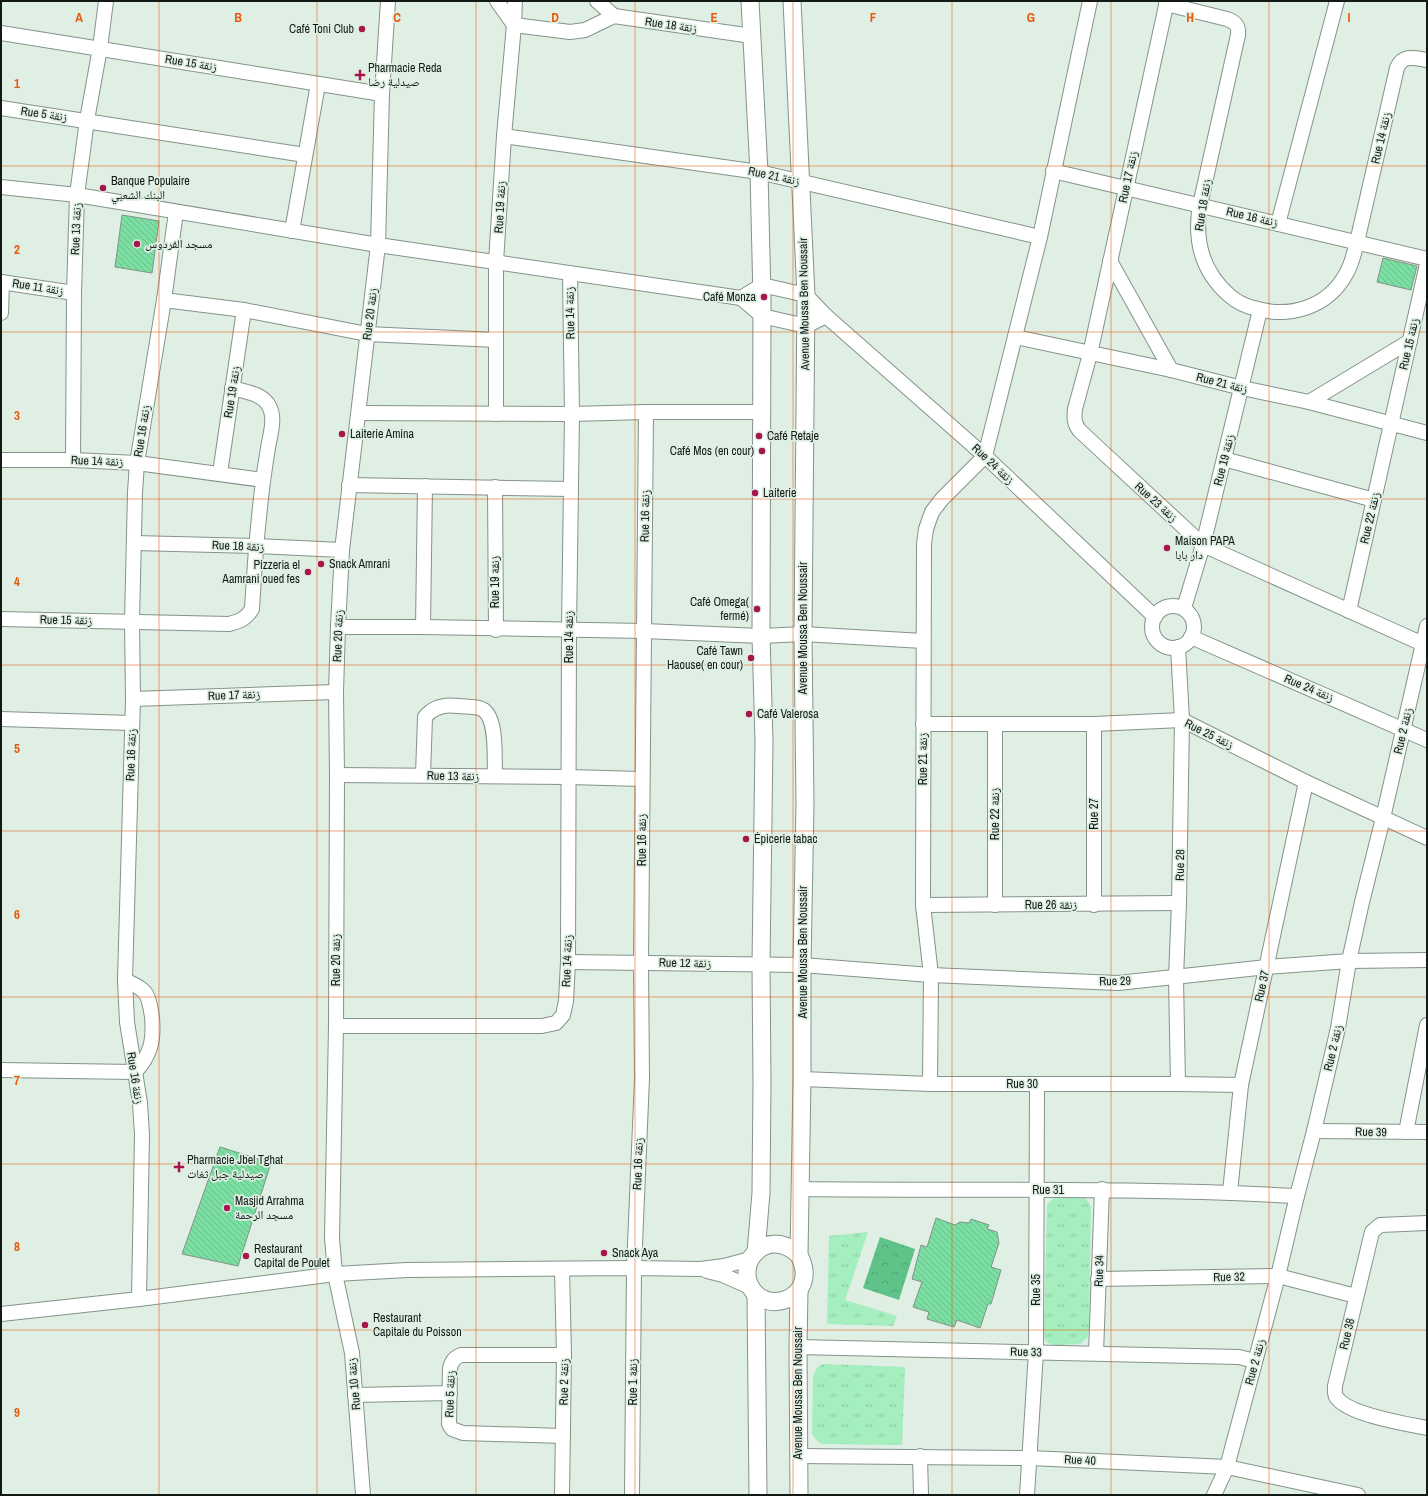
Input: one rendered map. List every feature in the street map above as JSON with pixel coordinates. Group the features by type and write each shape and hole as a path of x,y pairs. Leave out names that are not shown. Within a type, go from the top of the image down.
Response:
{"street":[{"name":"Rue 13 زنقة","path":"73,460 74,293 77,195 106,1"},
{"name":"Rue 20 زنقة","path":"335,1274 332,1238 336,1026 336,692 338,627 342,550 378,245 382,94 388,1"},
{"path":"497,1 514,25 570,32 585,30 614,16 597,1"},
{"name":"Rue 19 زنقة","path":"496,414 496,262 515,1"},
{"path":"750,1 759,172 762,285 761,636 764,741 760,965 762,1082 761,1193 753,1255 747,1268 747,1278 753,1291 758,1495"},
{"name":"Avenue Moussa Ben Noussair","path":"792,1 802,182 806,295 803,634 805,804 799,1255"},
{"path":"985,456 1040,237 1090,1"},
{"path":"1278,224 1337,1"},
{"name":"Rue 18 زنقة","path":"1166,2 1233,21 1239,29 1198,219 1198,237 1202,254 1209,270 1220,286 1231,297 1245,305 1260,310 1294,312 1304,309 1324,298 1336,288 1351,264 1357,242"},
{"name":"Rue 17 زنقة","path":"1090,354 1166,2"},
{"name":"Rue 18 زنقة","path":"614,16 752,36"},
{"name":"Rue 15 زنقة","path":"1,33 382,94"},
{"name":"Rue 14 زنقة","path":"1357,242 1397,68 1399,63 1404,59 1410,58 1427,60"},
{"path":"292,231 318,84"},
{"name":"Rue 5 زنقة","path":"1,108 87,120"},
{"path":"87,120 305,155"},
{"name":"Rue 21 زنقة","path":"504,136 759,172 1040,237"},
{"name":"Rue 16 زنقة","path":"1053,171 1427,259"},
{"path":"1,187 77,195 378,245 741,298 762,316 806,326 826,316"},
{"name":"Rue 16 زنقة","path":"139,1299 142,1135 136,1072 127,1022 125,980 133,699 132,621 134,543 137,463 164,300 176,212"},
{"path":"1110,261 1171,370"},
{"name":"Rue 15 زنقة","path":"1391,424 1427,264"},
{"name":"Rue 14 زنقة","path":"336,1026 542,1026 556,1023 563,1015 566,1002 568,962 570,489 572,414 570,272"},
{"path":"1,282 1,313"},
{"name":"Rue 11 زنقة","path":"1,282 74,293"},
{"path":"741,298 762,285 806,295"},
{"name":"Rue 24 زنقة","path":"806,295 826,316 985,456 1155,617"},
{"path":"164,300 244,310 367,334 496,340"},
{"name":"Rue 19 زنقة","path":"220,473 244,310"},
{"name":"Rue 19 زنقة","path":"1184,608 1203,545 1260,310"},
{"name":"Rue 21 زنقة","path":"1016,337 1090,354 1171,370 1242,388 1309,402 1427,433"},
{"path":"1309,402 1410,341"},
{"name":"Rue 23 زنقة","path":"1090,354 1075,409 1074,417 1076,427 1203,545 1423,644"},
{"path":"132,621 228,624 242,621 248,616 252,609 256,546 263,480 273,414 266,400 259,395 232,388"},
{"path":"359,413 572,414 646,412 761,412"},
{"name":"Rue 16 زنقة","path":"634,1268 642,1078 642,779 646,412"},
{"name":"Rue 22 زنقة","path":"1349,611 1391,424"},
{"name":"Rue 21 زنقة","path":"930,1084 931,975 923,904 924,544 926,529 932,512 942,499 985,456"},
{"path":"1224,459 1374,500"},
{"name":"Rue 14 زنقة","path":"1,460 73,460 137,463 263,480"},
{"path":"349,485 570,489"},
{"path":"423,627 425,486"},
{"name":"Rue 19 زنقة","path":"495,487 496,630"},
{"name":"Rue 18 زنقة","path":"134,543 342,550"},
{"path":"1167,606 1184,608 1194,621 1194,629 1186,644 1178,647 1167,646 1158,641 1152,625 1160,610 1167,606"},
{"name":"Rue 15 زنقة","path":"1,619 132,621"},
{"name":"Rue 2 زنقة","path":"1214,1495 1227,1467 1278,1276 1314,1131 1338,1028 1362,902 1404,729 1427,626"},
{"path":"338,627 644,631 761,636 803,634 923,641"},
{"name":"Rue 24 زنقة","path":"1191,637 1427,740"},
{"name":"Rue 28","path":"1178,647 1182,720 1179,903 1176,978 1178,1084"},
{"name":"Rue 17 زنقة","path":"133,699 336,692"},
{"path":"423,775 424,717 436,707 452,705 481,709 488,713 493,725 495,776"},
{"path":"1,719 132,723"},
{"name":"Rue 25 زنقة","path":"923,724 1094,724 1182,720 1306,782 1427,838"},
{"name":"Rue 22 زنقة","path":"995,724 995,905"},
{"name":"Rue 27","path":"1094,724 1094,905"},
{"name":"Rue 13 زنقة","path":"337,775 642,779"},
{"name":"Rue 37","path":"1230,1192 1241,1085 1306,782"},
{"name":"Rue 26 زنقة","path":"923,904 1094,905 1179,903"},
{"name":"Rue 29","path":"802,965 931,975 1118,983 1176,978 1267,967 1350,961 1427,960"},
{"name":"Rue 12 زنقة","path":"568,962 802,965"},
{"path":"1,1070 136,1072 144,1063 152,1041 153,1030 151,1010 147,995 139,987 125,980"},
{"path":"1406,1132 1427,1025"},
{"name":"Rue 30","path":"802,1079 930,1084 1241,1085"},
{"name":"Rue 35","path":"1027,1495 1036,1352 1037,1084"},
{"name":"Rue 39","path":"1314,1131 1427,1132"},
{"name":"Rue 31","path":"800,1189 939,1191 1102,1189 1230,1192 1297,1196"},
{"name":"Rue 34","path":"1096,1353 1102,1189"},
{"name":"Rue 38","path":"1427,1223 1386,1224 1377,1226 1372,1232 1335,1386 1335,1394 1337,1398 1355,1410 1366,1414 1427,1428"},
{"path":"1,1314 139,1299 335,1274 407,1270 634,1268 701,1269 724,1266 753,1255 769,1245 774,1244 783,1245 792,1249 799,1255 805,1273 799,1291 792,1297 783,1301 773,1302 764,1300 753,1291 723,1275 701,1269"},
{"name":"Rue 1 زنقة","path":"632,1495 634,1268"},
{"name":"Rue 2 زنقة","path":"562,1269 564,1355 562,1495"},
{"name":"Rue 10 زنقة","path":"335,1274 352,1353 363,1495"},
{"name":"Rue 32","path":"1098,1279 1278,1276 1356,1296"},
{"name":"Avenue Moussa Ben Noussair","path":"799,1291 799,1495"},
{"name":"Rue 33","path":"798,1347 1239,1357 1255,1361"},
{"name":"Rue 5 زنقة","path":"563,1436 463,1433 456,1432 449,1424 452,1362 455,1357 461,1355 564,1355"},
{"path":"355,1395 450,1393"},
{"name":"Rue 40","path":"798,1456 1030,1458 1227,1467 1336,1492 1358,1495"},
{"path":"920,1456 921,1495"}],"green space":[{"path":"1080,1196 1087,1200 1091,1208 1089,1331 1087,1338 1080,1344 1054,1345 1045,1340 1044,1334 1047,1206 1049,1202 1056,1197"},
{"path":"868,1232 845,1300 897,1316 893,1326 827,1324 829,1236"},
{"path":"880,1237 915,1249 899,1300 863,1288"},
{"path":"823,1364 905,1367 902,1445 823,1444 818,1442 812,1434 813,1376 816,1369"}],"building":[{"path":"122,215 159,221 152,273 115,267"},
{"path":"1383,258 1417,266 1411,290 1377,282"},
{"name":"Masjid Arrahma مسجد الرحمة","path":"220,1147 271,1163 238,1266 182,1254"},
{"path":"936,1218 955,1225 960,1222 969,1223 971,1219 989,1225 987,1229 997,1232 999,1243 991,1267 1001,1270 991,1304 988,1304 980,1328 957,1320 954,1327 927,1319 929,1312 913,1307 922,1282 912,1279 921,1245 927,1247"}],"place":[{"name":"Café Toni Club","path":"362,29"},
{"name":"Pharmacie Reda صيدلية رضا","path":"360,75"},
{"name":"Banque Populaire البنك الشعبي","path":"103,188"},
{"name":"مسجد الفردوس","path":"137,244"},
{"name":"Café Monza","path":"764,297"},
{"name":"Laiterie Amina","path":"342,434"},
{"name":"Café Retaje","path":"759,436"},
{"name":"Café Mos (en cour)","path":"762,451"},
{"name":"Laiterie","path":"755,493"},
{"name":"Maison PAPA دار بابا","path":"1167,548"},
{"name":"Snack Amrani","path":"321,564"},
{"name":"Pizzeria el Aamrani oued fes","path":"308,572"},
{"name":"Café Omega( fermé)","path":"757,609"},
{"name":"Café Tawn Haouse( en cour)","path":"751,658"},
{"name":"Café Valerosa","path":"749,714"},
{"name":"Épicerie tabac","path":"746,839"},
{"name":"Pharmacie Jbel Tghat صيدلية جبل ثغات","path":"179,1167"},
{"name":"Masjid Arrahma مسجد الرحمة","path":"227,1208"},
{"name":"Snack Aya","path":"604,1253"},
{"name":"Restaurant Capital de Poulet","path":"246,1256"},
{"name":"Restaurant Capitale du Poisson","path":"365,1325"}]}
